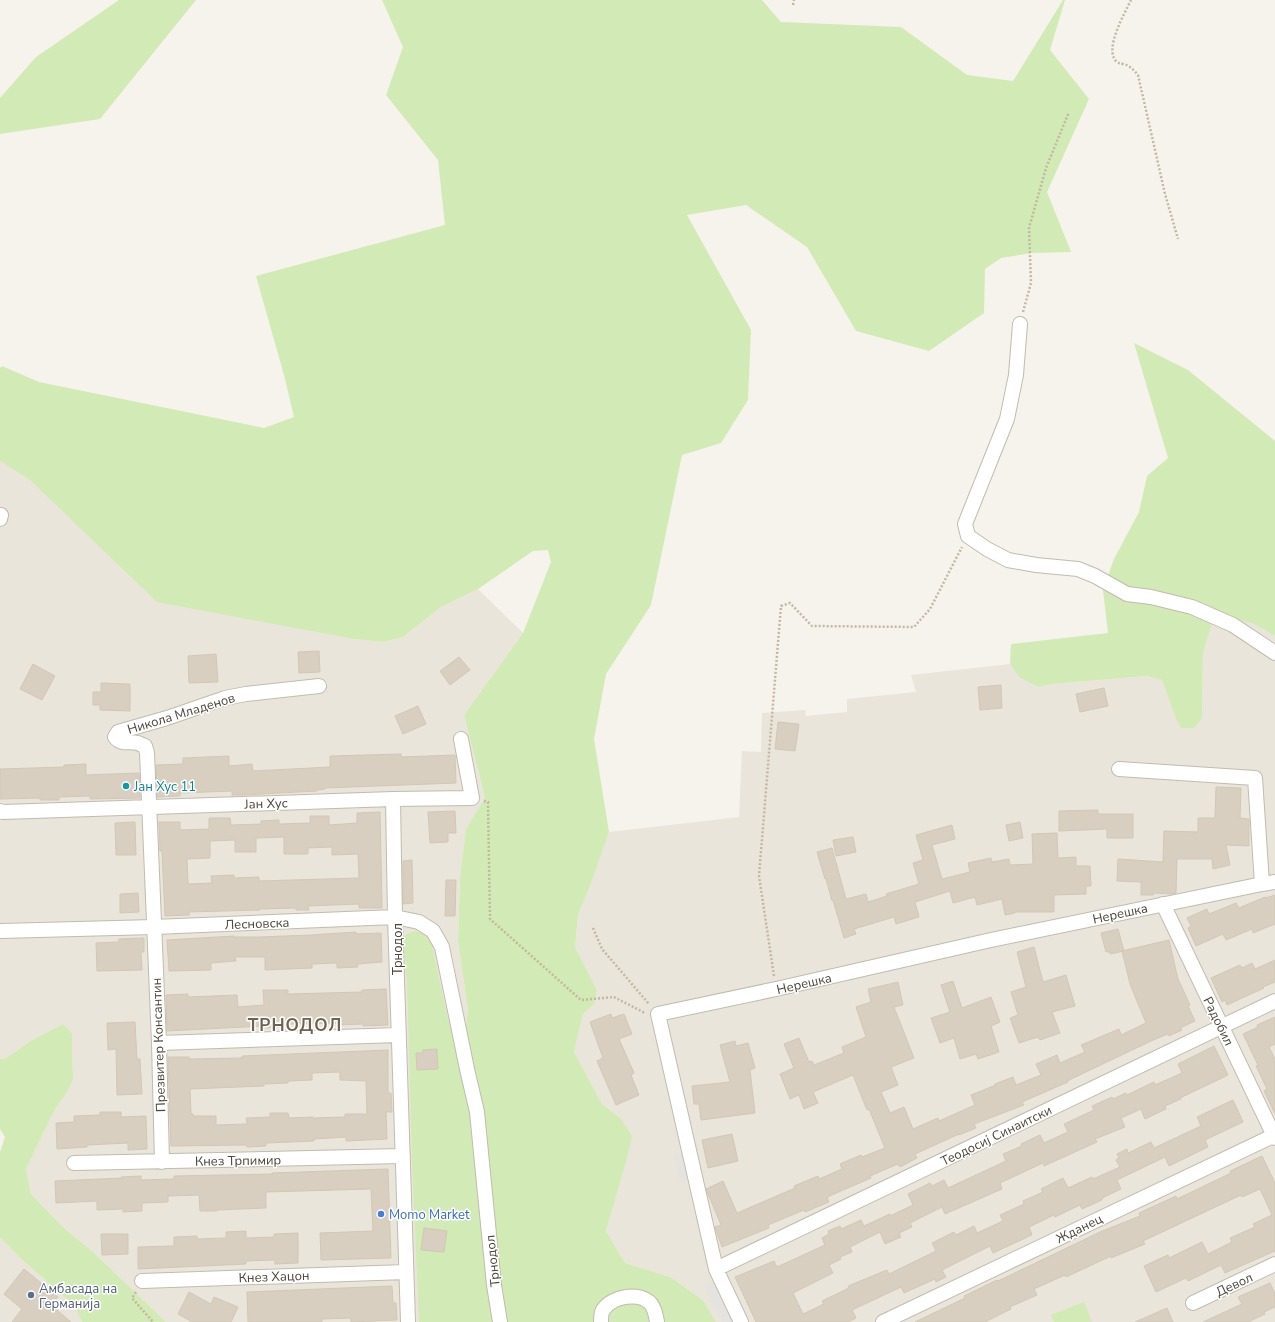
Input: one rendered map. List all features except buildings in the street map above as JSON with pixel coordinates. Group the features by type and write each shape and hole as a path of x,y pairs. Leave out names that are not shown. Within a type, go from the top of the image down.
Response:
{"street":[{"path":"1020,324 1016,375 1007,419 964,524 968,536 987,549 1008,560 1036,565 1078,569 1095,576 1127,594 1151,597 1192,607 1233,625 1275,653"},
{"name":"Никола Младенов","path":"150,807 147,753 145,746 138,743 123,743 118,741 115,737 118,732 232,697 246,694 319,686"},
{"path":"461,739 472,798"},
{"name":"Нерешка","path":"659,1018 776,989 991,940 1268,883 1254,778 1120,769"},
{"name":"Јан Хус","path":"0,811 472,798"},
{"path":"393,799 395,917"},
{"name":"Презвитер Консантин","path":"150,807 162,1162"},
{"name":"Радобил","path":"1162,904 1275,1136"},
{"name":"Лесновска","path":"0,931 154,927 395,917"},
{"name":"Трнодол","path":"408,1322 395,917 419,922 433,931 442,947 477,1112 494,1285 500,1322"},
{"name":"Теодосиј Синаитски","path":"716,1269 1275,1001"},
{"path":"659,1018 716,1269 741,1322"},
{"path":"159,1043 399,1035"},
{"name":"Жданец","path":"883,1322 1275,1136"},
{"name":"Кнез Трпимир","path":"74,1163 403,1156"},
{"name":"Девол","path":"1193,1303 1275,1264"},
{"name":"Кнез Хацон","path":"142,1281 406,1272"},
{"path":"601,1322 603,1310 607,1305 630,1296 647,1300 654,1309 657,1322"}],"path":[{"path":"793,5 794,0"},
{"path":"1131,0 1114,38 1113,53 1118,63 1130,67 1138,75 1165,194 1178,239"},
{"path":"1020,324 1032,283 1029,228 1046,168 1069,112"},
{"path":"776,989 759,876 781,606 790,603 812,626 914,627 930,608 968,536"},
{"path":"472,798 488,802 490,919 581,1000 614,997 659,1018"},
{"path":"593,928 602,949 659,1018"},
{"path":"142,1281 132,1298 153,1322"}],"shaded area":[{"path":"0,461 286,626 353,639 383,642 403,637 441,607 478,589 523,633 464,715 485,799 466,829 460,877 458,942 468,1010 453,1129 452,1322 166,1322 92,1251 64,1228 31,1194 26,1169 49,1121 73,1080 72,1033 63,1024 32,1040 6,1058 0,1059"},
{"path":"1228,616 1254,624 1275,636 1275,1322 716,1322 703,1300 670,1277 625,1263 606,1231 625,1166 621,1119 602,1104 574,1052 583,1014 594,1004 597,990 575,947 578,915 592,881 609,832 739,817 742,751 761,752 762,713 806,710 805,716 847,712 847,699 916,692 911,675 1010,664 1019,677 1038,687 1052,684 1147,676 1162,680 1176,719 1202,718 1203,653 1212,624"},
{"path":"685,1151 691,1181 680,1183 674,1154"},
{"path":"0,1237 20,1258 74,1305 82,1322 0,1322"},
{"path":"712,1281 733,1322 722,1322 704,1285"}],"green space":[{"path":"119,0 196,0 100,119 0,134 0,98 36,57"},
{"path":"382,0 762,0 781,22 901,27 967,75 1013,81 1063,0 1065,0 1050,50 1089,99 1047,192 1071,252 1032,253 1001,258 985,269 984,313 929,351 856,331 807,247 746,205 687,215 751,330 748,400 721,443 682,455 651,605 606,674 594,739 609,832 592,881 578,915 575,947 597,990 594,1004 583,1014 574,1052 602,1104 621,1119 632,1136 606,1231 625,1263 670,1277 703,1300 716,1322 419,1322 412,1159 407,982 403,941 404,936 414,931 425,934 432,945 447,1015 461,1065 468,1010 458,942 460,877 466,829 485,798 464,715 523,633 551,562 548,550 533,551 478,589 441,607 403,637 383,642 353,639 157,602 30,480 0,461 0,368 2,366 39,382 264,428 294,417 284,375 256,276 445,225 438,160 386,95 403,47"},
{"path":"1134,343 1188,370 1275,441 1275,636 1254,624 1228,616 1212,624 1203,653 1202,718 1194,728 1181,728 1176,719 1162,680 1147,676 1052,684 1038,687 1019,677 1010,664 1011,644 1108,633 1103,590 1114,559 1139,512 1147,476 1168,458"},
{"path":"63,1024 72,1033 73,1080 49,1121 26,1169 31,1194 64,1228 92,1251 166,1322 82,1322 74,1305 20,1258 0,1237 0,1152 5,1137 0,1129 0,1059 6,1058 32,1040"},
{"path":"1084,1302 1092,1322 1054,1322 1051,1315"}],"place":[{"name":"Јан Хус 11","path":"126,786"},
{"name":"Momo Market","path":"381,1214"},
{"name":"Амбасада на Германија","path":"31,1295"}],"district":[{"name":"ТРНОДОЛ","path":"295,1025"}]}
